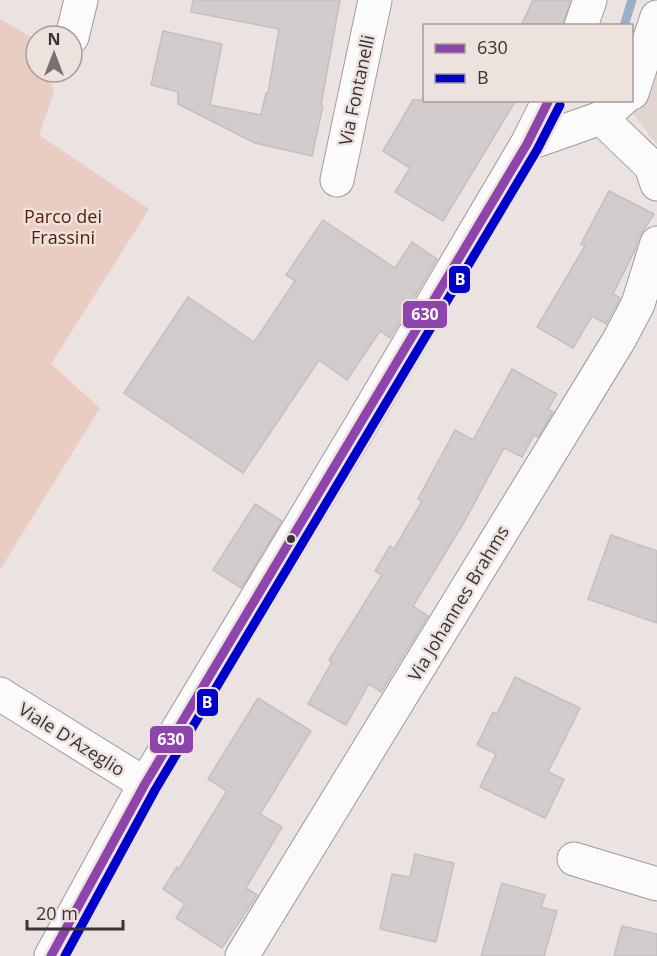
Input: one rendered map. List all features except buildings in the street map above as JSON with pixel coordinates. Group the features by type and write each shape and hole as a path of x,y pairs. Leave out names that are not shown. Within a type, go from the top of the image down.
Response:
{"street":[{"path":"75,24 81,0"},
{"name":"Via Fontanelli","path":"337,180 375,0"},
{"path":"582,24 590,0"},
{"path":"633,90 657,17"},
{"path":"64,950 145,784 362,425 527,144 548,102"},
{"path":"527,144 611,109 651,166 657,184"},
{"name":"Via Johannes Brahms","path":"242,956 619,340 638,304 657,243"},
{"name":"Viale D'Azeglio","path":"0,694 145,784"},
{"path":"574,859 657,884"}],"shaded area":[{"path":"657,52 657,145 634,115"}],"green space":[{"name":"Parco dei Frassini","path":"0,19 24,33 24,84 52,84 54,92 39,135 149,209 51,364 100,408 0,570"}],"waterway":[{"path":"625,24 632,0"}],"transit line":[{"name":"630","path":"51,956 145,784 527,144 548,102"},
{"name":"B","path":"65,956 155,790 537,150 560,105"}]}
